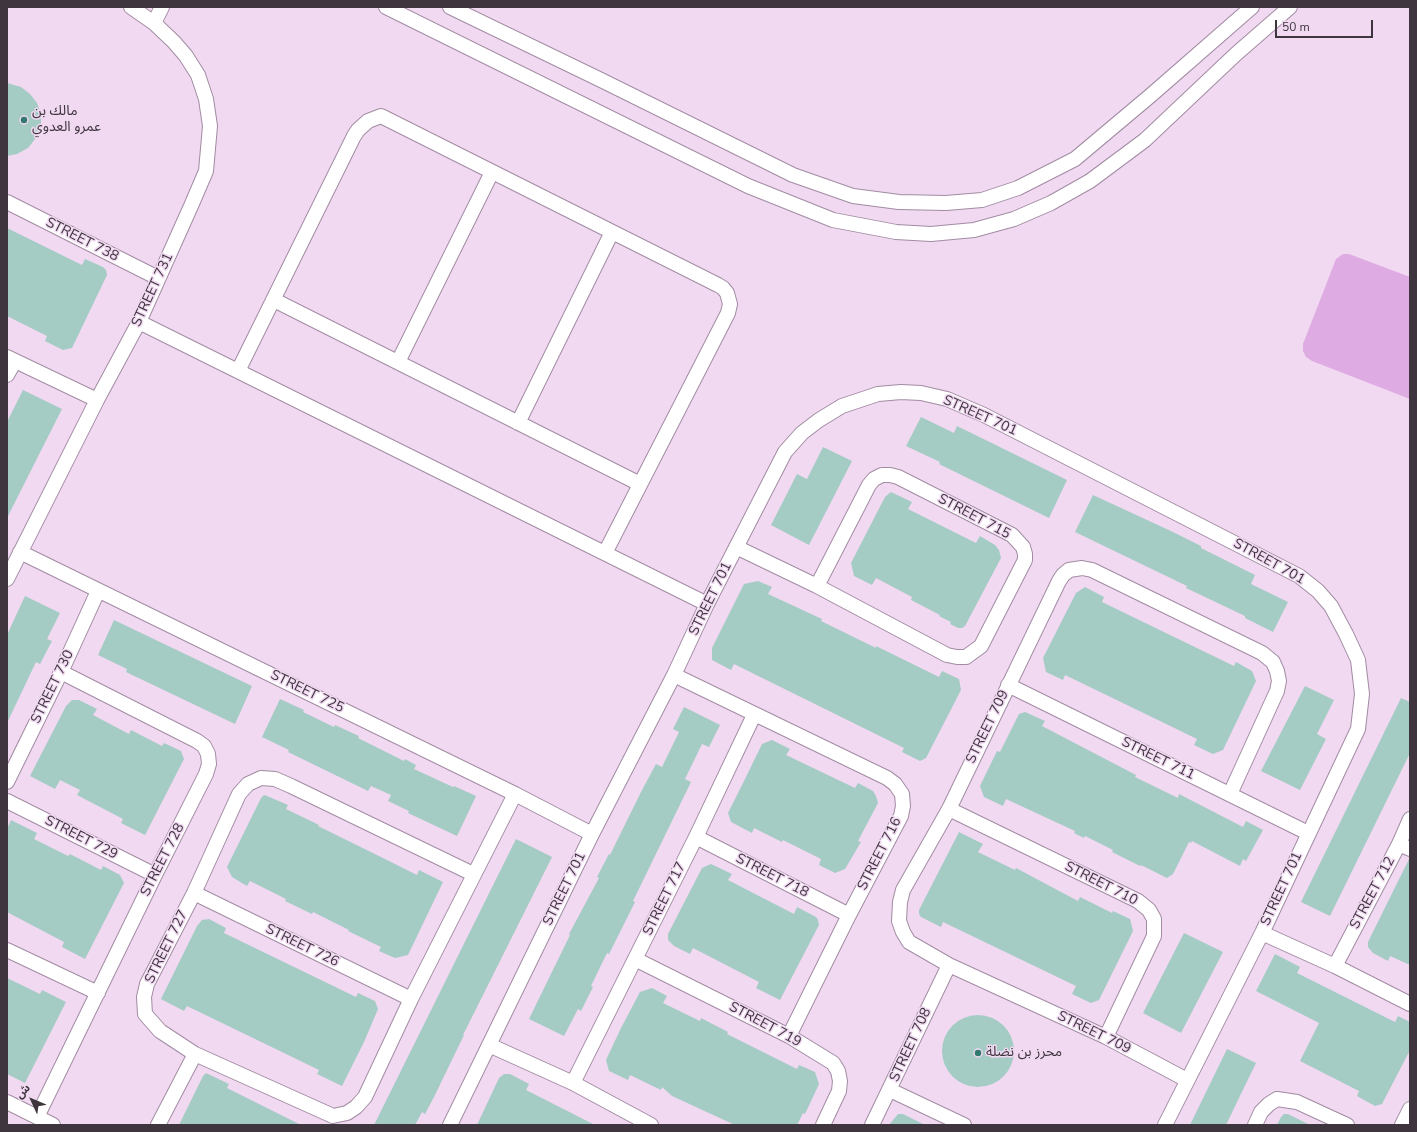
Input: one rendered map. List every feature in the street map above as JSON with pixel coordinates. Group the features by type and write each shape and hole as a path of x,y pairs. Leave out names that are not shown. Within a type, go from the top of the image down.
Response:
{"street":[{"name":"STREET 731","path":"7,579 96,400 139,322 206,171 210,126 206,99 198,75 186,56 174,42 154,23 132,7"},
{"path":"154,23 162,7"},
{"path":"386,7 748,186 832,220 896,232 931,234 974,230 1014,219 1051,203 1090,181 1145,140 1236,54 1290,7"},
{"path":"450,7 793,175 853,196 899,202 946,203 982,200 1018,188 1075,159 1252,7"},
{"path":"238,372 354,136 368,121 381,116 718,285 727,293 730,304 728,313 605,553"},
{"path":"398,362 492,172"},
{"name":"STREET 738","path":"7,202 158,278"},
{"path":"518,423 612,232"},
{"path":"274,300 640,484"},
{"path":"139,322 707,604"},
{"path":"7,375 11,359 96,400"},
{"name":"STREET 701","path":"450,1125 592,834 674,675 707,604 785,452 802,433 819,420 842,406 878,394 901,392 921,393 946,399 984,415 1299,576 1318,591 1331,606 1358,660 1362,694 1358,729 1262,933 1165,1125"},
{"name":"STREET 715","path":"736,547 816,586 947,655 957,657 966,657 981,646 1025,560 1025,554 1023,547 1012,535 898,477 882,475 874,479 869,485 816,586"},
{"name":"STREET 725","path":"20,552 515,794 592,834"},
{"name":"STREET 709","path":"1187,1080 1106,1037 950,965 909,942 899,922 900,902 903,890 949,809 1008,685 1063,575 1069,570 1082,568 1092,570 1262,653 1273,662 1280,681 1230,794"},
{"name":"STREET 730","path":"7,782 61,672 98,591"},
{"name":"STREET 728","path":"36,1116 206,774 209,764 208,754 204,746 197,741 61,672"},
{"name":"STREET 716","path":"674,675 886,778 895,784 902,794 903,806 901,816 849,915 789,1036"},
{"name":"STREET 711","path":"1008,685 1308,833"},
{"name":"STREET 717","path":"573,1083 696,837 754,715"},
{"name":"STREET 727","path":"473,874 291,786 275,779 262,778 248,784 239,794 194,893 147,984 144,997 145,1014 160,1031 195,1054 333,1116 347,1113 356,1107 365,1097 411,999 473,874 515,794"},
{"name":"STREET 729","path":"7,801 155,875"},
{"name":"STREET 710","path":"949,809 1138,901 1149,910 1154,919 1154,936 1106,1037"},
{"name":"STREET 712","path":"1335,966 1404,846 1410,819"},
{"name":"STREET 718","path":"696,837 849,915"},
{"name":"STREET 726","path":"194,893 411,999"},
{"path":"1262,933 1335,966 1410,1004"},
{"path":"7,950 98,993"},
{"name":"STREET 719","path":"635,959 789,1036 833,1063 838,1071 840,1081 839,1091 823,1125"},
{"name":"STREET 708","path":"872,1125 950,965"},
{"path":"489,1045 573,1083 651,1125"},
{"path":"158,1125 195,1054"},
{"path":"890,1090 964,1125"},
{"path":"1255,1125 1261,1112 1277,1099 1297,1102 1347,1125"},
{"path":"7,1102 52,1125"},
{"path":"1402,1125 1410,1109"}],"shaded area":[{"path":"1343,254 1349,254 1410,277 1410,399 1312,361 1306,357 1303,351 1303,344 1336,259"}],"building":[{"name":"مالك بن عمرو العدوي","path":"7,83 21,87 30,94 37,103 41,114 41,127 36,138 28,148 17,154 7,156"},
{"path":"7,228 82,265 85,259 103,267 106,270 107,275 72,348 63,350 45,341 47,336 7,316"},
{"path":"23,390 62,409 7,518 7,422"},
{"path":"921,417 954,433 957,426 1067,480 1049,518 939,464 940,462 906,446"},
{"path":"823,447 852,461 809,545 771,525 797,474 807,479"},
{"path":"891,492 912,502 908,509 976,543 980,536 995,545 999,550 1001,558 965,626 962,628 958,628 950,624 951,622 939,616 940,615 911,600 912,597 876,578 872,585 854,576 851,563 885,497"},
{"path":"1093,495 1173,532 1255,575 1251,584 1288,602 1273,632 1245,618 1245,616 1186,588 1187,586 1075,532"},
{"path":"758,581 772,587 768,594 822,619 821,621 876,648 876,646 939,677 942,671 959,679 961,690 926,758 920,761 902,752 904,748 734,664 731,670 712,660 712,648 744,584"},
{"path":"1085,587 1104,597 1102,602 1234,666 1236,662 1252,671 1256,681 1223,750 1213,754 1194,745 1197,739 1065,675 1063,680 1046,672 1043,658 1076,593"},
{"path":"25,596 60,613 47,639 52,641 40,664 36,662 7,723 7,635"},
{"path":"114,620 252,686 235,724 126,672 127,669 98,655"},
{"path":"1305,686 1334,700 1317,734 1326,739 1300,790 1261,771"},
{"path":"1401,698 1410,702 1410,753 1330,916 1301,902"},
{"path":"280,699 304,710 303,712 334,727 335,725 359,736 358,738 404,761 405,759 416,765 414,769 476,796 457,836 408,813 409,811 388,801 391,795 371,786 368,791 288,752 289,750 262,737"},
{"path":"72,700 79,700 97,709 93,715 129,734 131,730 162,746 164,743 181,751 184,759 145,835 121,823 123,819 77,795 80,790 60,780 55,789 30,776 66,706"},
{"path":"684,707 720,725 709,747 702,744 685,779 691,782 633,901 635,902 609,954 607,953 581,1011 578,1009 564,1036 529,1019 570,935 569,934 599,878 597,877 609,854 610,855 641,792 656,764 662,767 679,732 673,729"},
{"path":"1025,712 1045,721 1042,726 1136,775 1135,777 1178,798 1179,794 1243,827 1246,821 1263,830 1246,861 1243,859 1240,866 1192,841 1191,843 1189,842 1173,874 1167,878 1112,852 1113,850 1085,836 1084,838 1074,833 1075,831 1006,799 1003,806 984,797 980,786 997,751 1000,752 1019,714"},
{"path":"772,740 790,749 786,755 855,788 858,783 873,791 876,796 878,803 858,841 861,842 845,869 835,873 819,865 821,859 783,840 782,842 754,828 752,833 731,822 728,813 762,744"},
{"path":"264,795 288,805 286,809 319,825 318,826 417,875 419,870 443,882 408,955 395,958 379,951 381,947 348,931 349,930 313,912 312,914 285,901 286,899 250,881 247,886 232,877 227,867 261,798"},
{"path":"11,820 37,833 34,839 68,856 70,854 101,870 103,866 120,875 124,883 85,959 62,947 64,942 7,912 7,829"},
{"path":"959,832 983,844 978,852 1015,870 1016,868 1078,901 1080,897 1112,913 1113,911 1130,919 1133,931 1099,1000 1091,1003 1072,994 1076,986 943,922 941,927 921,917 919,910"},
{"path":"516,839 552,857 463,1035 434,1097 425,1114 422,1112 415,1125 374,1125"},
{"path":"1410,857 1410,965 1390,956 1388,961 1373,953 1368,947 1368,942"},
{"path":"711,864 732,874 728,880 794,914 797,907 816,917 818,920 819,925 780,1000 756,988 759,982 693,948 690,954 674,946 668,940 668,934 702,868"},
{"path":"209,919 226,928 224,933 356,997 358,993 375,1001 378,1009 364,1042 342,1086 317,1074 319,1070 187,1006 184,1011 161,999 197,926 202,920"},
{"path":"1184,933 1223,952 1181,1033 1143,1013"},
{"path":"1275,954 1300,967 1297,973 1395,1022 1398,1016 1410,1022 1410,1050 1382,1104 1375,1106 1357,1096 1359,1091 1300,1061 1319,1023 1256,991"},
{"path":"7,978 40,994 42,990 66,1002 25,1083 7,1074"},
{"path":"652,988 667,996 663,1003 700,1021 701,1018 728,1032 727,1034 797,1069 799,1065 815,1072 819,1084 805,1114 803,1113 797,1125 735,1125 672,1096 662,1087 661,1090 630,1075 628,1080 609,1071 606,1060 621,1028 640,992"},
{"name":"محرز بن نضلة","path":"978,1015 998,1021 1008,1031 1014,1051 1008,1071 998,1081 978,1087 958,1081 948,1071 942,1051 948,1031 958,1021"},
{"path":"1227,1049 1256,1063 1226,1125 1190,1125"},
{"path":"206,1073 229,1084 227,1088 301,1125 179,1125 203,1076"},
{"path":"504,1074 510,1074 529,1084 526,1090 595,1125 477,1125 499,1078"},
{"path":"898,1114 903,1114 925,1125 889,1125"},
{"path":"1284,1114 1288,1114 1310,1125 1277,1125"}],"place":[{"name":"مالك بن عمرو العدوي","path":"24,120"},
{"name":"محرز بن نضلة","path":"978,1053"}]}
